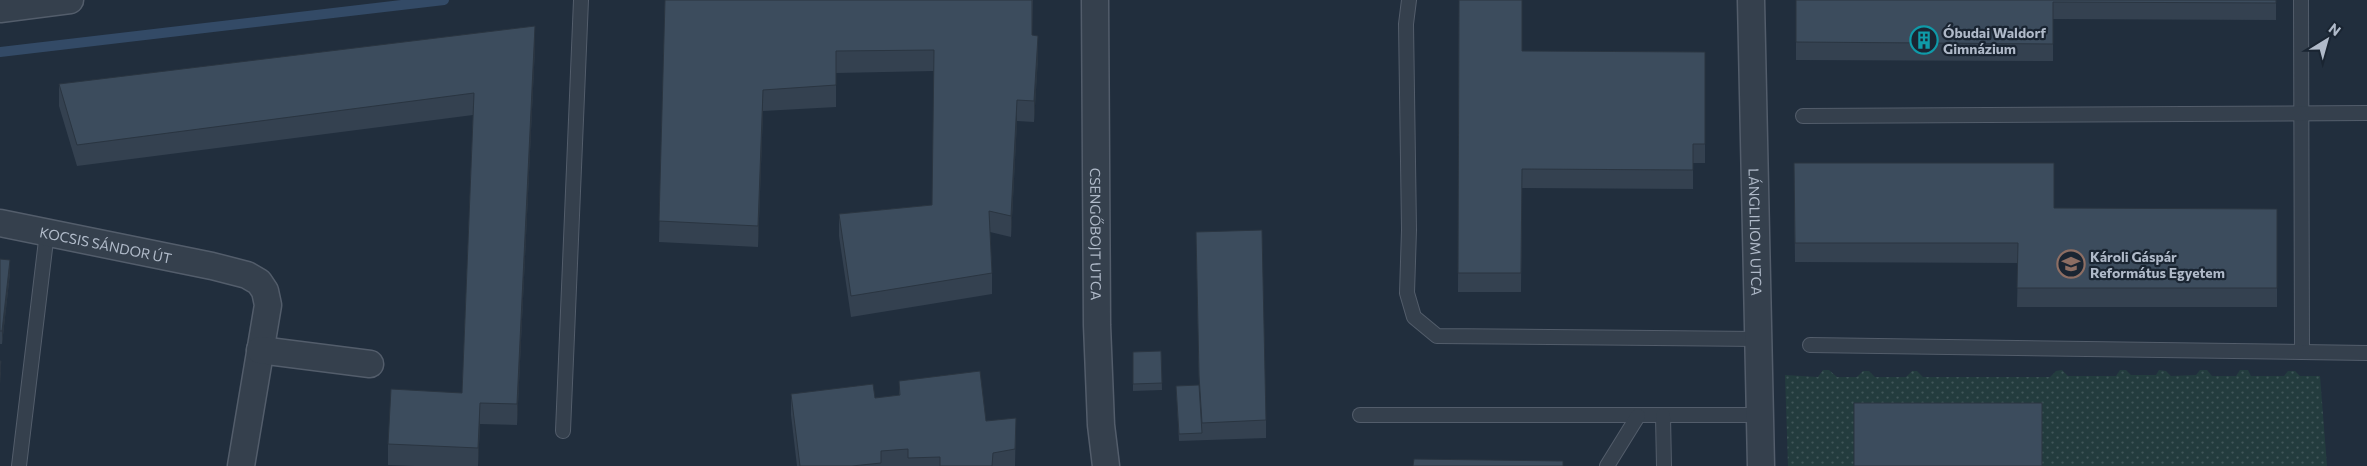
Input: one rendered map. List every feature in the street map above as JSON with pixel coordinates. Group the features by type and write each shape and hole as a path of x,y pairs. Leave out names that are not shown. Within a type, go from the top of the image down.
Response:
{"street":[{"path":"0,8 70,0"},
{"name":"CSENGŐBOJT UTCA","path":"1096,0 1097,325 1101,425 1106,466"},
{"name":"LÁNGLILIOM UTCA","path":"1751,0 1761,466"},
{"name":"KOCSIS SÁNDOR ÚT","path":"0,222 212,266 247,275 259,282 265,291 268,305 241,466"},
{"path":"260,350 370,364"}],"lane":[{"path":"563,431 581,0"},
{"path":"1409,0 1406,24 1409,230 1407,293 1414,318 1437,336 1758,339"},
{"path":"2301,0 2302,352"},
{"path":"1803,116 2367,114"},
{"path":"19,466 47,232"},
{"path":"1810,345 2367,353"},
{"path":"1360,416 1760,415"},
{"path":"1607,466 1638,416"},
{"path":"1663,416 1664,466"}],"green space":[{"path":"1823,370 1829,370 1837,377 1857,377 1863,371 1869,371 1875,377 1906,377 1912,371 1917,371 1923,377 2050,377 2056,371 2062,370 2068,376 2116,376 2120,370 2126,370 2131,375 2156,375 2159,370 2166,371 2171,376 2196,375 2200,370 2207,370 2212,376 2236,376 2240,370 2248,370 2251,376 2284,376 2288,371 2295,371 2300,376 2320,376 2327,466 1788,466 1785,375 1818,377"}],"building":[{"path":"665,0 1032,0 1032,35 1038,36 1034,101 1017,100 1011,216 989,211 992,273 851,296 839,214 932,205 934,50 836,51 836,85 763,90 758,226 659,221"},
{"path":"1459,0 1522,0 1522,51 1705,52 1705,144 1693,144 1693,170 1522,169 1521,273 1458,273"},
{"path":"1796,0 2276,0 2276,3 2053,2 2053,44 1796,42"},
{"path":"535,26 517,404 480,403 478,448 388,444 391,389 462,393 474,93 77,145 59,84"},
{"path":"1794,163 2054,163 2054,208 2277,209 2277,288 2017,288 2018,243 1795,243"},
{"path":"1262,230 1266,420 1202,423 1196,232"},
{"path":"0,259 10,260 2,331 0,331"},
{"path":"1161,351 1162,383 1133,384 1133,352"},
{"path":"980,371 986,421 1016,418 1015,449 993,453 992,466 940,466 940,457 908,458 908,449 881,451 881,463 852,466 800,466 791,394 873,384 875,398 900,395 899,381"},
{"path":"1199,385 1202,433 1179,434 1176,386"},
{"path":"1854,403 2042,403 2042,466 1854,466"},
{"path":"1414,459 1563,461 1563,466 1413,466"}],"waterway":[{"path":"0,52 444,0"}],"place":[{"name":"Óbudai Waldorf Gimnázium","path":"1924,40"},
{"name":"Károli Gáspár Református Egyetem","path":"2071,264"}]}
